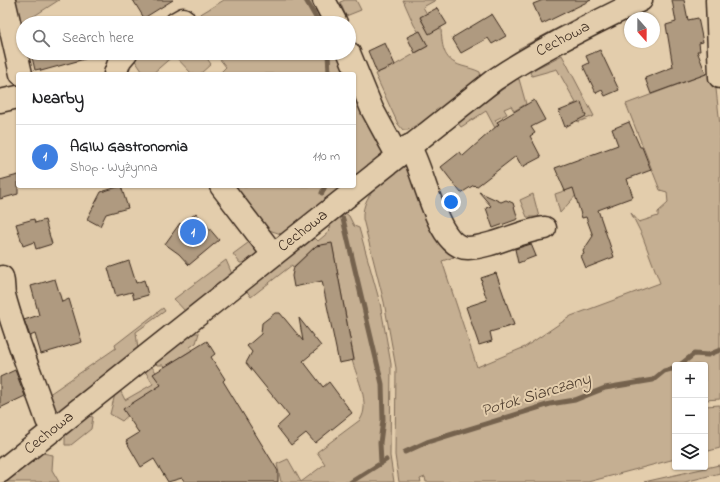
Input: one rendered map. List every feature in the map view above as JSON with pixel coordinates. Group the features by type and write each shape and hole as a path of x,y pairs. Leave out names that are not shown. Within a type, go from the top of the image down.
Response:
{"street":[{"path":"4,0 16,52"},
{"path":"324,0 332,16"},
{"name":"Cechowa","path":"0,472 403,151 516,65 594,22 641,0"},
{"path":"717,0 720,77"},
{"path":"18,60 21,72"},
{"path":"116,72 120,60"},
{"path":"352,60 375,115 403,151 416,157 436,216 453,242 459,247 474,247 545,228"},
{"path":"0,101 16,97"},
{"path":"223,188 273,254"},
{"path":"2,277 5,286 4,293 17,334 47,420 54,429"}],"shaded area":[{"path":"15,0 59,0 34,16 16,16"},
{"path":"224,0 314,0 321,16 197,16"},
{"path":"345,0 356,0 361,10 346,16 340,2"},
{"path":"403,0 436,0 423,7 427,14 420,18 429,33 441,27 444,51 450,60 480,72 481,79 421,127 418,124 408,130 403,130 398,124 375,74 395,65 428,46 414,25"},
{"path":"586,13 588,18 522,52 518,49"},
{"path":"562,55 594,116 578,122 571,105 576,103 557,69 532,76 530,73 531,71"},
{"path":"135,60 168,60 154,72 143,72"},
{"path":"179,60 208,60 211,64 202,72 190,72"},
{"path":"220,60 342,60 348,72 221,72 226,67"},
{"path":"714,71 720,125 720,399 708,400 708,362 672,362 672,460 588,482 426,482 425,477 420,479 421,482 399,482 395,455 396,368 384,302 363,219 367,200 379,184 412,160 457,256 442,261 477,367 525,347 571,316 660,283 642,235 631,213 639,222 658,216 658,212 668,203 667,192 660,190 626,104"},
{"path":"519,79 526,104 514,111 511,106 504,109 507,114 495,120 508,142 504,145 486,111 461,127 457,122"},
{"path":"356,89 381,138 384,155 356,178"},
{"path":"587,183 560,213 555,194"},
{"path":"234,188 343,188 284,235 266,229"},
{"path":"533,194 539,217 527,217 520,200"},
{"path":"344,212 349,216 354,226 359,228 380,303 391,364 390,456 394,482 301,482 325,464 317,452 360,420 363,414 364,399 352,360 354,359 332,244 316,246 293,267 292,265 251,297 246,290 314,237 318,241 330,231 328,229 331,227 329,224"},
{"path":"252,240 258,245 258,254 248,262 240,263 233,254"},
{"path":"226,260 232,274 185,311 174,299"},
{"path":"163,308 165,311 136,332 138,350 60,416 53,415 48,395 116,348 115,345"},
{"path":"193,333 199,333 196,343 190,347 192,350 165,367 155,363"},
{"path":"151,366 156,372 154,374 161,385 122,421 110,414 115,394 120,390 125,400 153,384 145,371"},
{"path":"720,405 720,448 708,451 708,434 708,406"},
{"path":"89,416 93,417 91,429 71,445 65,445 65,434"},
{"path":"42,453 53,455 52,470 59,482 5,482"},
{"path":"288,459 301,482 281,482 277,464"},
{"path":"719,465 720,473 685,482 644,482 697,470 708,470 708,467"}],"building":[{"path":"133,0 173,0 147,16 143,16"},
{"path":"543,0 591,0 542,24 533,4"},
{"path":"672,0 684,0 688,20 698,18 703,42 699,43 700,51 697,51 706,74 651,94 645,78 673,67 666,25 676,22"},
{"path":"437,8 447,24 429,34 420,17"},
{"path":"492,14 506,36 492,44 488,38 461,53 452,38"},
{"path":"420,31 428,46 415,53 407,37"},
{"path":"385,43 395,65 377,73 368,51"},
{"path":"600,50 619,90 605,96 602,90 596,93 583,66 589,63 586,56"},
{"path":"33,60 81,60 41,71 40,69 35,70"},
{"path":"534,100 545,120 531,127 535,133 530,136 541,157 522,167 516,156 476,187 474,185 461,193 441,167 460,152 463,156 499,124 497,122"},
{"path":"581,102 586,116 565,127 559,111"},
{"path":"629,122 640,147 642,147 651,170 627,179 633,197 598,210 614,257 586,268 581,256 584,254 583,251 593,236 586,217 582,218 573,188 565,191 555,168 618,145 612,129"},
{"path":"16,176 16,188 18,188 18,194 0,199 0,180"},
{"path":"114,188 122,188 128,208 106,214 100,226 87,219 101,192"},
{"path":"479,192 501,202 506,200 513,203 518,219 493,228 486,208 491,206"},
{"path":"196,213 219,240 189,265 179,254 165,244 180,223 182,225"},
{"path":"34,219 35,223 45,220 52,244 36,249 34,242 23,246 16,224"},
{"path":"332,243 354,360 339,363 322,281 294,287 292,276 294,267 316,246"},
{"path":"531,244 536,256 518,263 515,249"},
{"path":"129,261 136,283 144,280 148,295 134,299 132,292 116,296 108,268"},
{"path":"496,273 514,325 490,332 492,341 479,345 466,307 487,300 481,278"},
{"path":"55,279 62,302 69,299 82,342 41,354 35,334 30,336 24,320 39,315 31,286"},
{"path":"275,313 280,313 303,341 299,318 321,346 303,361 323,387 329,382 352,413 315,443 306,433 291,445 277,427 289,416 246,363 252,352 247,346 261,334 262,323"},
{"path":"207,341 215,354 211,357 225,379 223,381 278,471 278,482 185,482 182,478 168,482 154,459 141,467 126,441 139,433 123,409 161,385 153,374"},
{"path":"15,370 25,396 0,408 0,377"}],"waterway":[{"path":"306,0 315,16"},
{"path":"328,60 329,72"},
{"path":"322,193 324,188"},
{"path":"343,219 382,384 383,420 380,443 381,463"},
{"name":"Potok Siarczany","path":"684,362 694,354 708,355 720,350"},
{"name":"Potok Siarczany","path":"405,452 427,442 550,404 575,400 605,388 653,380 664,371 672,369"},
{"name":"Potok Siarczany","path":"351,482 386,460"}],"place":[{"name":"AGIW Gastronomia","path":"193,232"}]}
